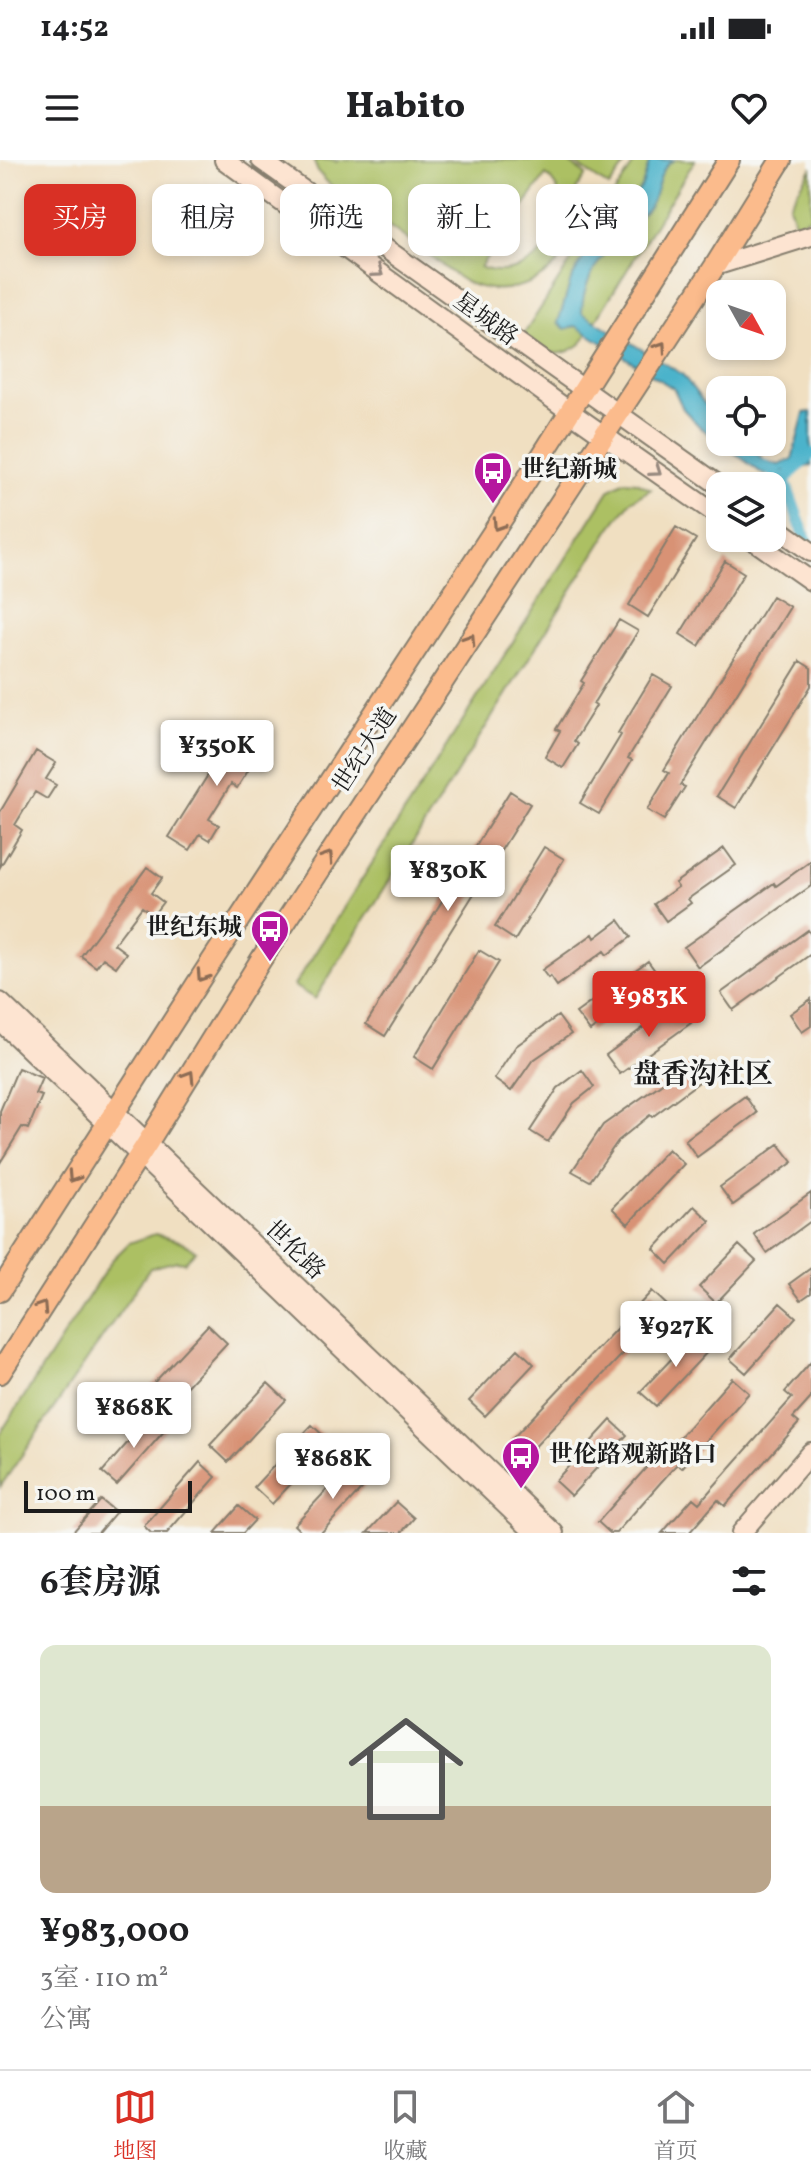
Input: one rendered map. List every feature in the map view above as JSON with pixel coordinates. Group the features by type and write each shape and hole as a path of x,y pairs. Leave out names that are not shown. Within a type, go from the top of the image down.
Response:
{"main road":[{"name":"世纪大道","path":"0,1291 507,511 729,160"},
{"name":"世纪大道","path":"0,1373 262,958 715,266 781,160"}],"street":[{"name":"星城路","path":"224,160 706,507"},
{"name":"星城路","path":"261,160 706,476"},
{"path":"715,266 811,236"},
{"path":"786,534 811,552"},
{"path":"770,552 811,581"},
{"name":"世伦路","path":"0,1002 111,1117"},
{"name":"世伦路","path":"0,1021 111,1117 554,1533"},
{"name":"世伦路","path":"144,1148 535,1533"},
{"path":"741,1533 811,1452"}],"green space":[{"path":"313,160 565,160 586,175 580,184 553,184 546,175 536,184 536,189 520,211 520,184 408,184 408,240 392,229 392,184 329,184 318,172"},
{"path":"570,160 621,160 626,163 611,184 605,184"},
{"path":"636,160 695,160 648,236 648,184 621,184"},
{"path":"811,169 811,217 795,223 789,205"},
{"path":"430,256 488,256 480,267 500,271 519,267 538,256 564,256 538,279 516,287 481,288 458,277"},
{"path":"574,256 636,256 582,343 558,354 538,346 524,334"},
{"path":"625,481 637,482 651,489 631,501 610,529 315,999 294,986 610,489"},
{"path":"155,1234 182,1242 196,1251 185,1262 150,1268 0,1487 0,1434 112,1260 129,1243"}],"water":[{"path":"650,160 675,160 665,168 648,208 648,184 643,184"},
{"path":"584,256 603,256 588,281 582,313 682,374 706,406 706,432 683,409 674,389 576,326 565,329 558,323 571,280"},
{"path":"811,412 811,466 760,472 739,456 760,456 779,465 792,459 804,413"}],"building":[{"path":"676,527 696,539 648,617 629,605"},
{"path":"725,561 744,573 699,646 680,634"},
{"path":"772,596 790,607 680,785 685,787 664,820 647,810 669,773 664,770"},
{"path":"619,620 638,631 593,704 596,706 574,741 578,744 563,768 545,757 560,731 556,729 584,683 581,681"},
{"path":"800,661 811,668 811,686 736,808 717,796"},
{"path":"653,675 672,686 628,758 632,760 599,814 580,803"},
{"path":"240,724 262,738 251,755 256,758 237,788 231,784 209,819 219,825 210,840 200,834 190,850 169,837"},
{"path":"36,751 56,763 46,779 56,785 47,799 35,792 15,825 22,830 0,867 0,812"},
{"path":"510,791 530,804 385,1036 366,1024"},
{"path":"544,847 564,859 515,940 495,927"},
{"path":"724,848 736,865 688,899 691,903 666,921 654,904 678,887 675,883"},
{"path":"811,861 811,886 698,967 684,947 774,883 776,886"},
{"path":"147,867 162,878 151,893 163,902 153,915 142,907 114,944 126,953 116,967 103,958 96,967 81,956"},
{"path":"619,920 631,937 607,955 604,951 557,986 542,970 593,934 595,938"},
{"path":"808,930 811,954 733,1010 721,993"},
{"path":"479,950 499,962 433,1069 414,1057"},
{"path":"648,961 661,979 590,1031 576,1013"},
{"path":"811,999 811,1026 802,1032 790,1014"},
{"path":"677,1003 691,1023 620,1074 606,1055"},
{"path":"558,1016 571,1034 532,1061 511,1091 494,1079 516,1046"},
{"path":"695,1060 707,1076 618,1141 590,1181 572,1171 603,1125"},
{"path":"18,1068 42,1078 35,1094 42,1096 28,1129 22,1127 0,1163 0,1111"},
{"path":"582,1070 594,1087 574,1103 548,1142 530,1131 558,1088"},
{"path":"745,1096 757,1113 697,1157 685,1140"},
{"path":"779,1144 793,1162 733,1205 720,1187"},
{"path":"668,1149 684,1164 628,1224 612,1208"},
{"path":"811,1193 811,1221 767,1253 754,1234"},
{"path":"694,1206 710,1221 669,1264 654,1249"},
{"path":"739,1245 756,1261 716,1303 699,1287"},
{"path":"811,1268 811,1293 801,1300 789,1284"},
{"path":"652,1291 668,1306 527,1455 511,1440"},
{"path":"780,1303 796,1317 746,1373 730,1359"},
{"path":"208,1325 227,1343 168,1406 149,1388"},
{"path":"697,1332 712,1347 656,1406 640,1392"},
{"path":"518,1349 534,1364 485,1416 469,1401"},
{"path":"811,1362 811,1398 793,1418 799,1423 725,1506 718,1500 689,1533 662,1533 693,1498 699,1503 792,1398 785,1392"},
{"path":"732,1378 749,1393 682,1468 677,1464 616,1533 610,1533 598,1522 653,1460 656,1464"},
{"path":"268,1383 286,1400 228,1462 210,1445"},
{"path":"151,1416 166,1429 117,1485 102,1472"},
{"path":"611,1420 627,1435 571,1496 555,1481"},
{"path":"312,1425 330,1442 272,1504 254,1487"},
{"path":"200,1462 216,1477 167,1533 151,1533 144,1526"},
{"path":"352,1463 370,1480 321,1533 302,1533 294,1525"},
{"path":"101,1500 116,1512 98,1533 72,1533"},
{"path":"396,1502 414,1518 401,1533 367,1533"},
{"path":"239,1506 255,1520 243,1533 215,1533"}],"waterway":[{"path":"786,478 811,454"},
{"path":"764,465 784,480 809,548"}],"place":[{"name":"世纪新城","path":"493,505"},
{"name":"世纪东城","path":"270,963"},
{"name":"世伦路观新路口","path":"521,1490"}],"district":[{"name":"盘香沟社区","path":"703,1075"}]}
